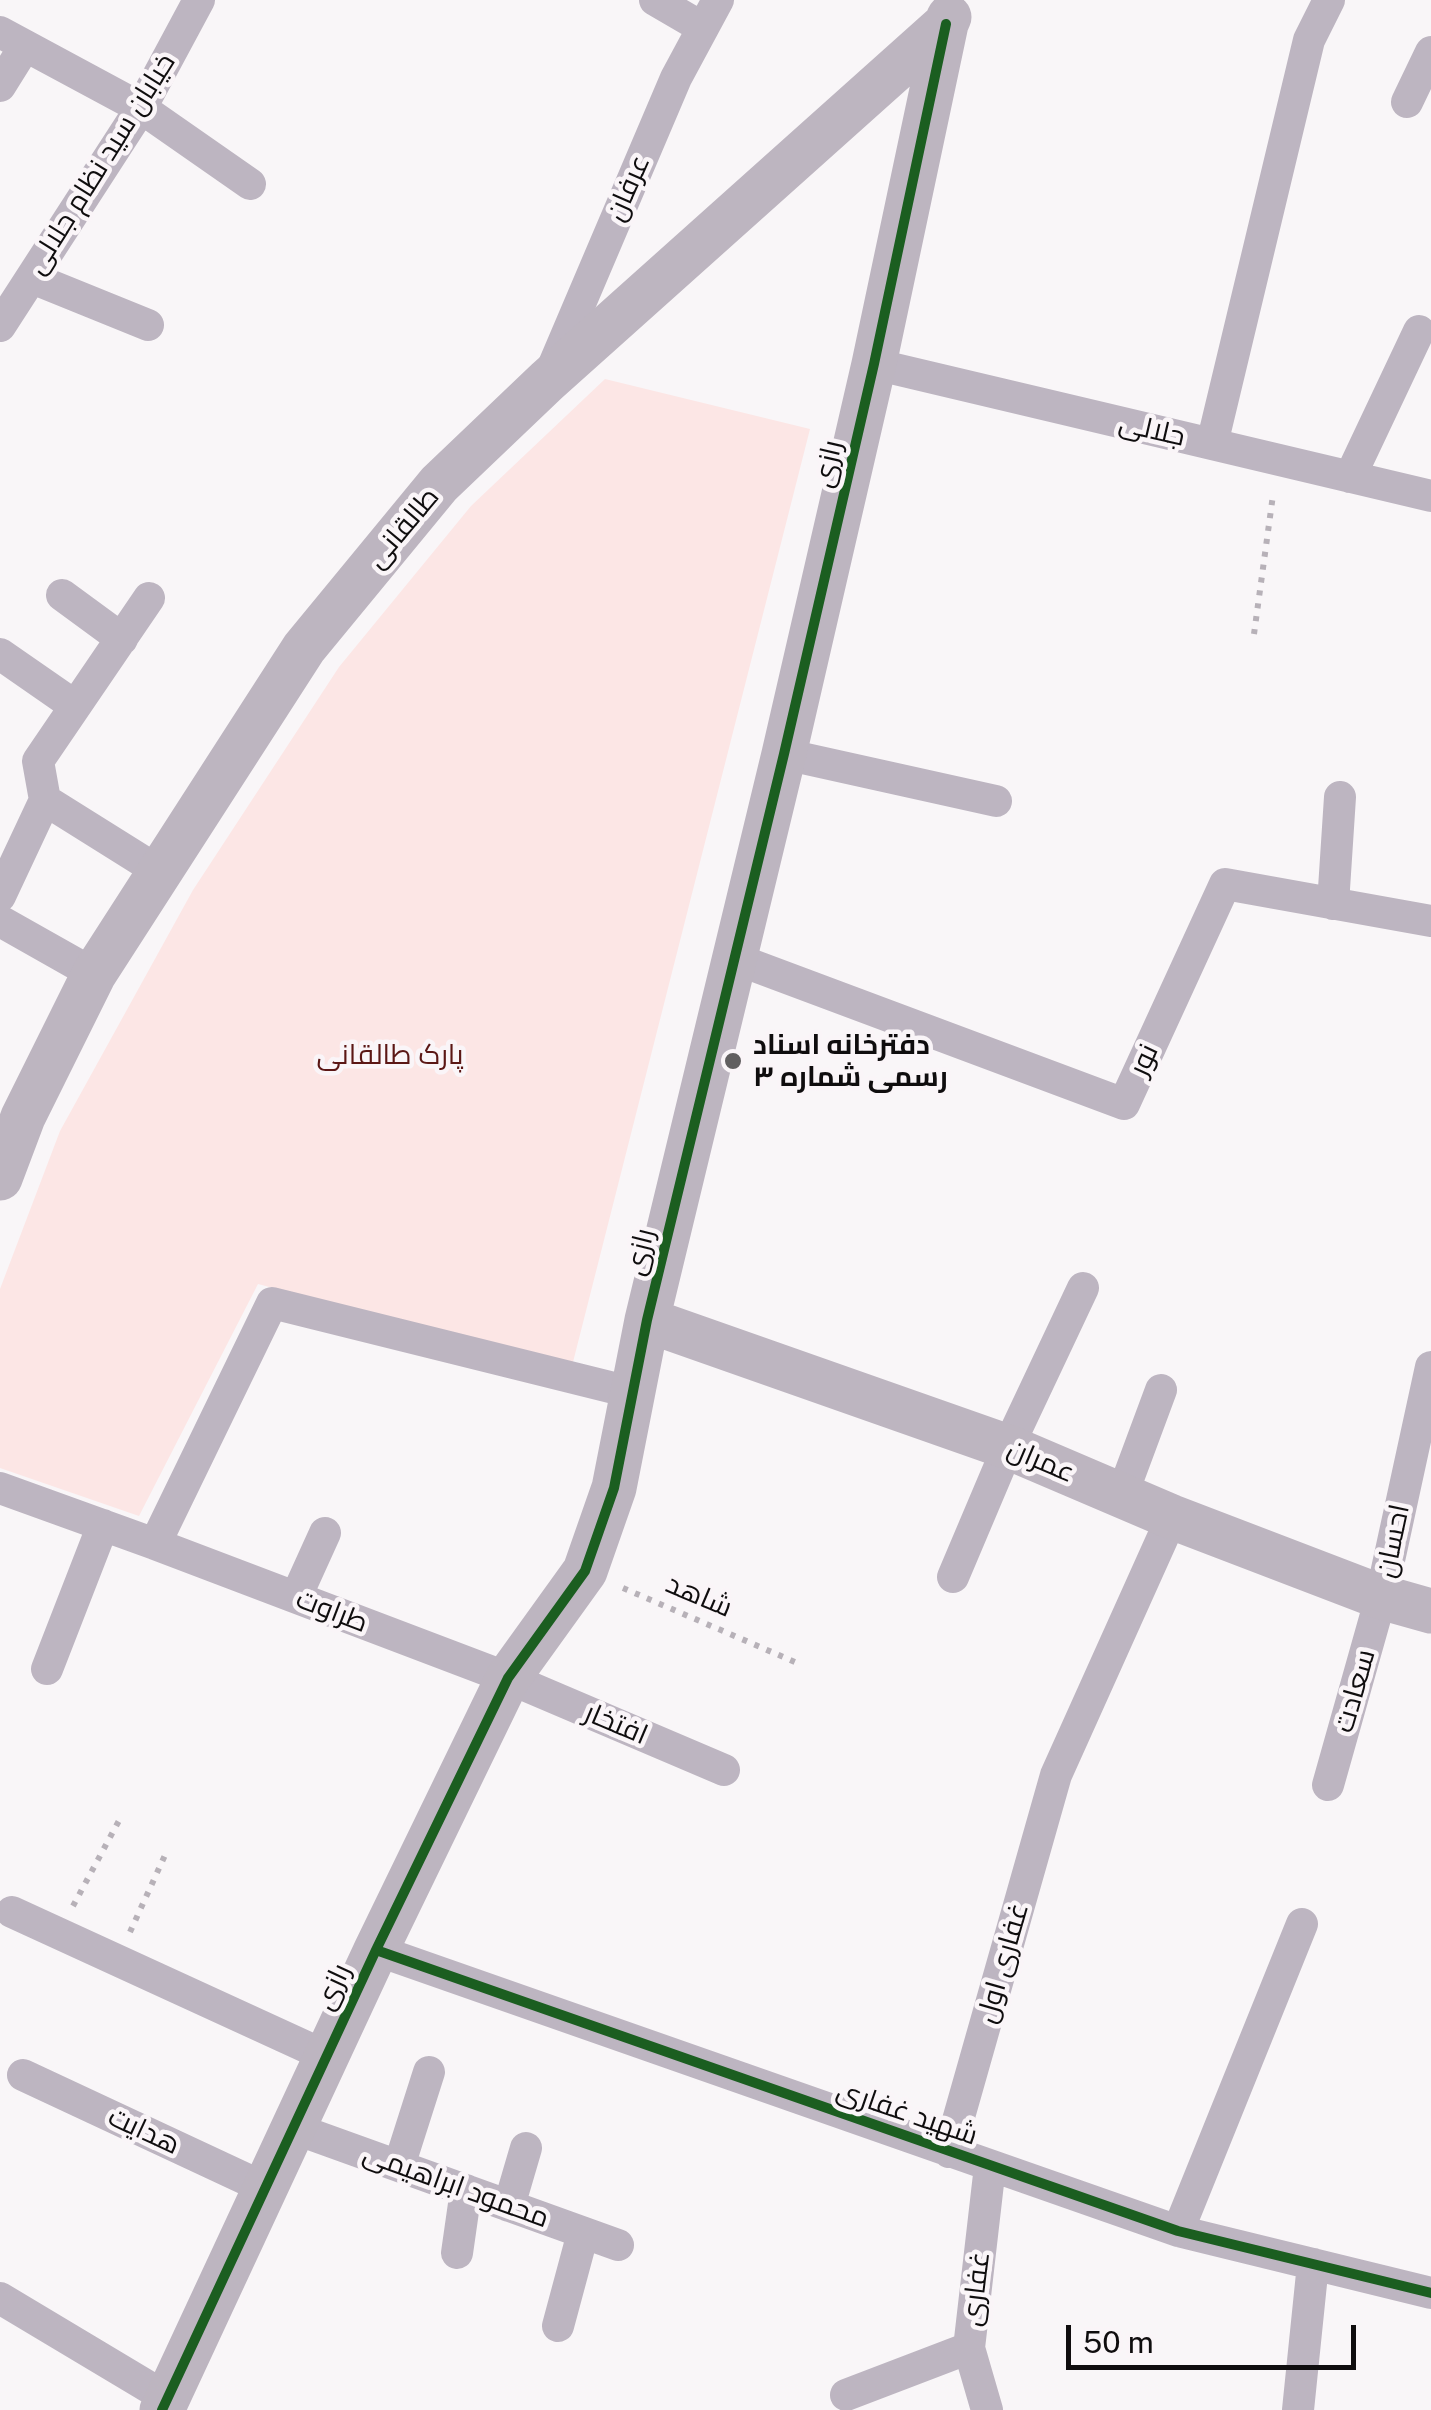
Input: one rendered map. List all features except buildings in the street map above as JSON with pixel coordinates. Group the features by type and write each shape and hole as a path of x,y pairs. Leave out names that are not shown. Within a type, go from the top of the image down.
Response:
{"street":[{"name":"خیابان سید نظام جلالی","path":"0,326 141,108 199,0"},
{"path":"655,0 711,14"},
{"path":"1212,444 1310,40 1328,0"},
{"name":"رازی","path":"164,2404 508,1678 586,1571 614,1488 647,1320 736,960 952,12"},
{"name":"طالقانی","path":"0,1178 12,1110 94,974 304,648 438,484 952,12"},
{"name":"عرفان","path":"547,381 676,78 711,14"},
{"path":"0,86 13,39 141,108 250,184"},
{"path":"1407,102 1431,52"},
{"path":"32,278 148,325"},
{"path":"1350,477 1419,331"},
{"name":"جلالی","path":"874,364 1431,496"},
{"path":"62,595 122,638"},
{"path":"0,896 45,800 38,761 150,598"},
{"path":"0,654 76,706"},
{"path":"784,754 996,800"},
{"path":"1333,904 1340,797"},
{"path":"45,800 160,872"},
{"name":"نور","path":"736,960 1124,1104 1225,884 1431,922"},
{"path":"0,922 94,974"},
{"path":"953,1577 1008,1447 1083,1288"},
{"path":"155,1544 272,1303 634,1393"},
{"name":"عمران","path":"647,1320 1008,1447 1172,1517 1381,1597 1431,1611"},
{"name":"احسان","path":"1381,1597 1431,1367"},
{"path":"1122,1495 1162,1390"},
{"name":"طراوت","path":"0,1488 508,1678"},
{"name":"غفاری اول","path":"949,2152 1056,1774 1172,1517"},
{"path":"48,1669 103,1525"},
{"path":"296,1598 325,1532"},
{"name":"سعادت","path":"1328,1784 1381,1597"},
{"name":"افتخار","path":"508,1678 724,1770"},
{"path":"12,1912 326,2056"},
{"path":"1178,2230 1302,1924"},
{"name":"شهید غفاری","path":"376,1950 1178,2230 1431,2293"},
{"path":"398,2166 428,2072"},
{"name":"هدایت","path":"23,2075 265,2188"},
{"name":"محمود ابراهیمی","path":"293,2128 618,2245"},
{"path":"510,2206 526,2148"},
{"name":"غفاری","path":"987,2410 969,2348 990,2166"},
{"path":"457,2253 466,2190"},
{"path":"558,2326 583,2232"},
{"path":"1298,2410 1313,2264"},
{"path":"0,2298 164,2404"},
{"path":"846,2395 969,2348"}],"path":[{"path":"1254,634 1278,459"},
{"path":"58,1934 122,1815"},
{"path":"117,1960 166,1853"}],"green space":[{"name":"پارک طالقانی","path":"605,379 810,429 572,1366 258,1284 139,1516 0,1468 0,1289 60,1131 193,890 339,667 471,506"}],"cycle path":[{"path":"162,2410 376,1950 508,1678 585,1571 614,1488 647,1320 874,364 946,24"},
{"path":"376,1950 1178,2231 1431,2293"}],"place":[{"name":"دفترخانه اسناد رسمی شماره ۳","path":"733,1061"}]}
